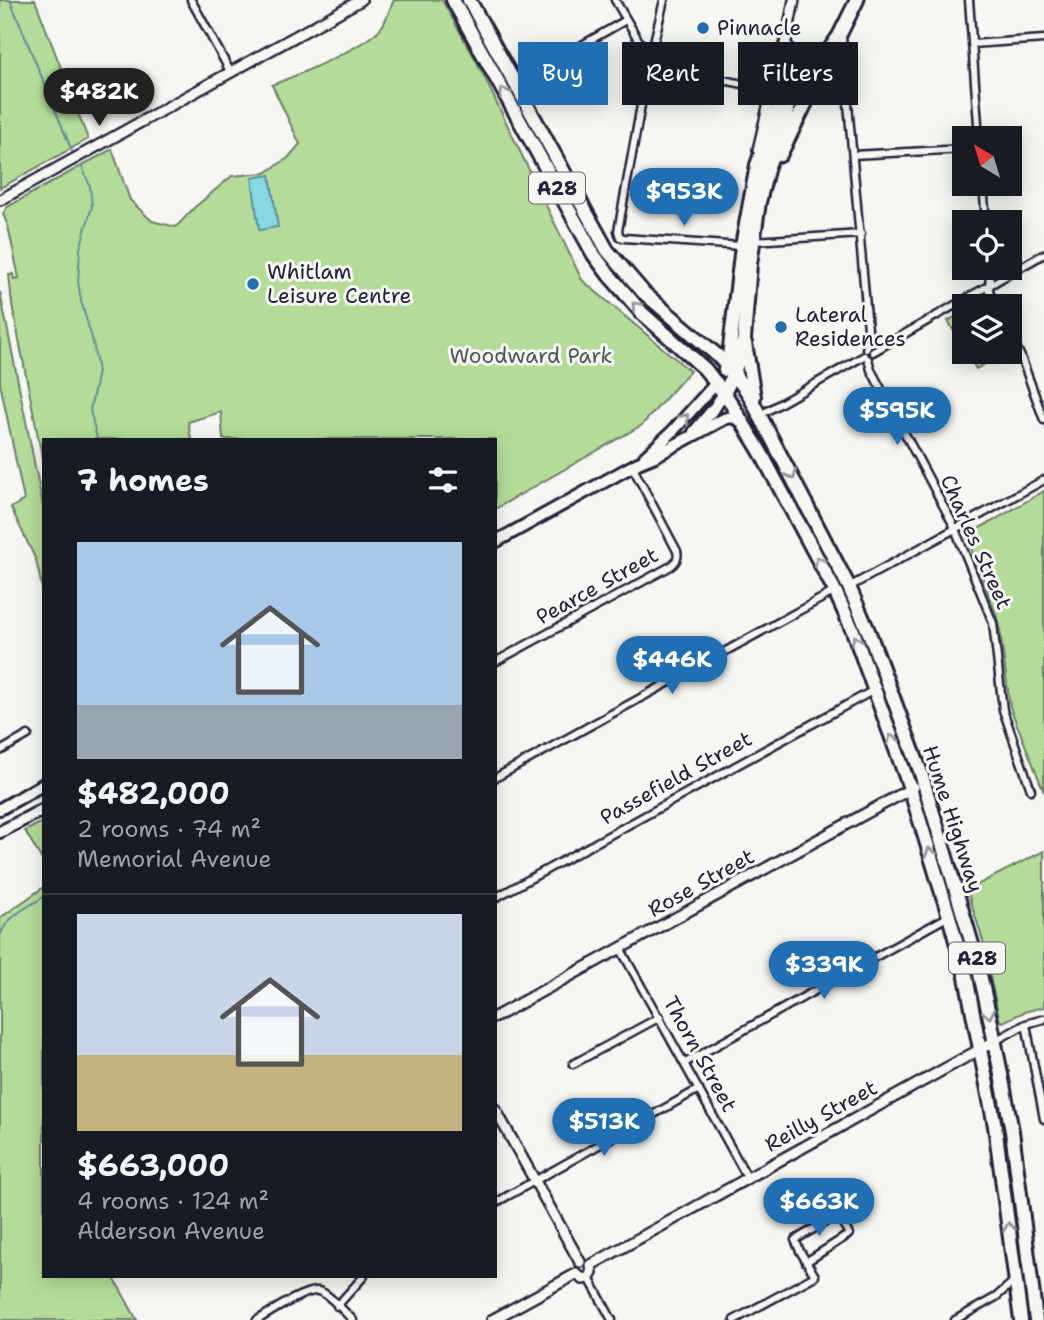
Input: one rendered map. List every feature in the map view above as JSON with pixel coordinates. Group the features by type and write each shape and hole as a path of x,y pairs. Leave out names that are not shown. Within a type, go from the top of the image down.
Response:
{"highway":[{"name":"A28","path":"453,0 594,255 642,313 693,358 724,393"},
{"name":"A28","path":"468,0 607,250 645,293 731,369"},
{"path":"717,382 731,369 733,326 748,243 768,176 857,0"},
{"path":"834,42 840,33"},
{"path":"758,411 744,339 748,243 755,169 775,115 782,105"},
{"path":"761,197 768,166 786,120 788,105"},
{"path":"700,339 721,344 729,338 733,326"},
{"path":"724,393 744,339"},
{"name":"Hume Highway","path":"731,369 758,411 849,587 924,783 977,961 995,1041 1012,1131 1036,1320"},
{"name":"Hume Highway","path":"724,393 746,426 835,591 853,631 910,788 966,977 995,1126 1021,1320"}],"main road":[{"path":"635,465 671,433 717,382"},
{"path":"674,446 696,429 724,393"},
{"path":"497,541 635,465 728,418 739,419 746,426"},
{"path":"0,809 42,785"},
{"path":"0,832 42,809"}],"street":[{"path":"191,0 231,73"},
{"path":"0,200 361,0"},
{"path":"615,0 639,42"},
{"path":"654,42 664,0"},
{"path":"786,42 794,0"},
{"path":"969,0 978,126"},
{"path":"515,83 626,20"},
{"name":"Charles Street","path":"840,33 861,234 871,370 955,528 993,623 1003,710 1031,790"},
{"path":"787,37 787,42"},
{"path":"972,44 1044,39"},
{"path":"642,105 618,231 620,237 748,243 861,234"},
{"path":"755,169 768,105"},
{"path":"853,155 952,150"},
{"path":"758,411 868,354 1044,254"},
{"path":"990,280 990,294"},
{"path":"1022,360 1044,420"},
{"name":"Pearce Street","path":"497,661 671,566 677,560 677,551 635,465"},
{"path":"849,587 1044,480"},
{"path":"497,777 835,591"},
{"name":"Passefield Street","path":"497,897 874,690"},
{"path":"0,751 28,735"},
{"name":"Rose Street","path":"497,1016 910,788 924,783"},
{"path":"685,1063 949,916"},
{"name":"Thorn Street","path":"620,948 747,1177"},
{"path":"573,1064 660,1017"},
{"path":"995,1041 1026,1024 1044,1019"},
{"path":"1026,1024 1044,1119"},
{"name":"Reilly Street","path":"592,1265 995,1041"},
{"path":"497,1202 699,1089"},
{"path":"497,1113 580,1262"},
{"path":"806,1262 849,1234 832,1203"},
{"path":"734,1320 816,1276 795,1240 837,1214"},
{"path":"576,1274 576,1266 585,1261 592,1265 589,1278"},
{"path":"576,1274 583,1279 589,1278"},
{"path":"492,1320 576,1274"},
{"path":"337,1306 362,1278"},
{"path":"589,1278 612,1320"},
{"path":"955,1320 996,1297 1016,1279"},
{"path":"996,1297 1032,1290"},
{"path":"257,1320 306,1293 317,1291 325,1294 353,1320"}],"green space":[{"path":"0,0 35,0 88,139 0,188"},
{"name":"Woodward Park","path":"394,0 442,0 477,62 582,280 690,371 642,425 497,508 497,438 223,438 221,412 188,422 191,438 42,438 42,457 12,304 9,275 13,274 14,279 19,278 3,214 7,207 112,149 130,200 152,221 176,227 232,176 265,173 288,158 300,144 272,85 364,42 383,25"},
{"path":"0,292 42,501 42,588 36,560 11,508 24,500 0,383"},
{"path":"1044,491 1044,792 1010,707 999,622 966,535"},
{"path":"42,822 42,860 25,831"},
{"path":"1044,851 1044,1007 1024,1012 1003,1022 1000,1021 984,944 967,890"},
{"path":"42,888 42,1278 114,1278 137,1320 0,1320 0,918"}],"water":[{"path":"270,175 278,227 259,230 252,178"}],"waterway":[{"path":"10,0 72,151"},
{"path":"82,167 90,186 92,206 80,249 78,281 98,372 90,410 97,438"},
{"path":"0,936 7,923 24,908 42,898"}],"place":[{"name":"Pinnacle","path":"703,28"},
{"name":"Whitlam Leisure Centre","path":"253,284"},
{"name":"Lateral Residences","path":"781,327"}]}
